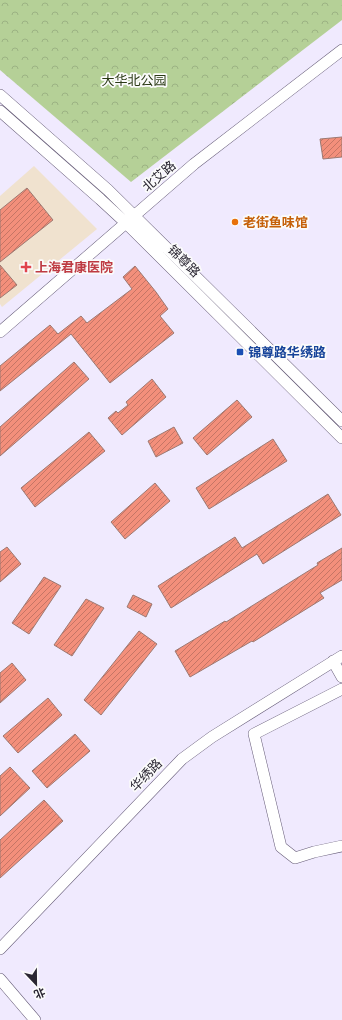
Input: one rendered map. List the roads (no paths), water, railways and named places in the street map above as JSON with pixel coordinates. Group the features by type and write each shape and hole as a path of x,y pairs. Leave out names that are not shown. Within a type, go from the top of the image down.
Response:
{"street":[{"name":"北艾路","path":"0,332 233,133 342,50"},
{"name":"锦尊路","path":"0,94 102,185 342,421"},
{"name":"锦尊路","path":"0,111 126,223 342,438"},
{"path":"338,658 342,677"},
{"name":"华绣路","path":"0,949 182,759 212,737 338,658"},
{"path":"342,689 254,734 281,847 295,858 342,846"},
{"path":"0,979 35,1020"}],"place":[{"name":"老街鱼味馆","path":"235,222"},
{"name":"上海君康医院","path":"26,267"},
{"name":"锦尊路华绣路","path":"240,352"}],"park label":[{"name":"大华北公园","path":"134,80"}]}
